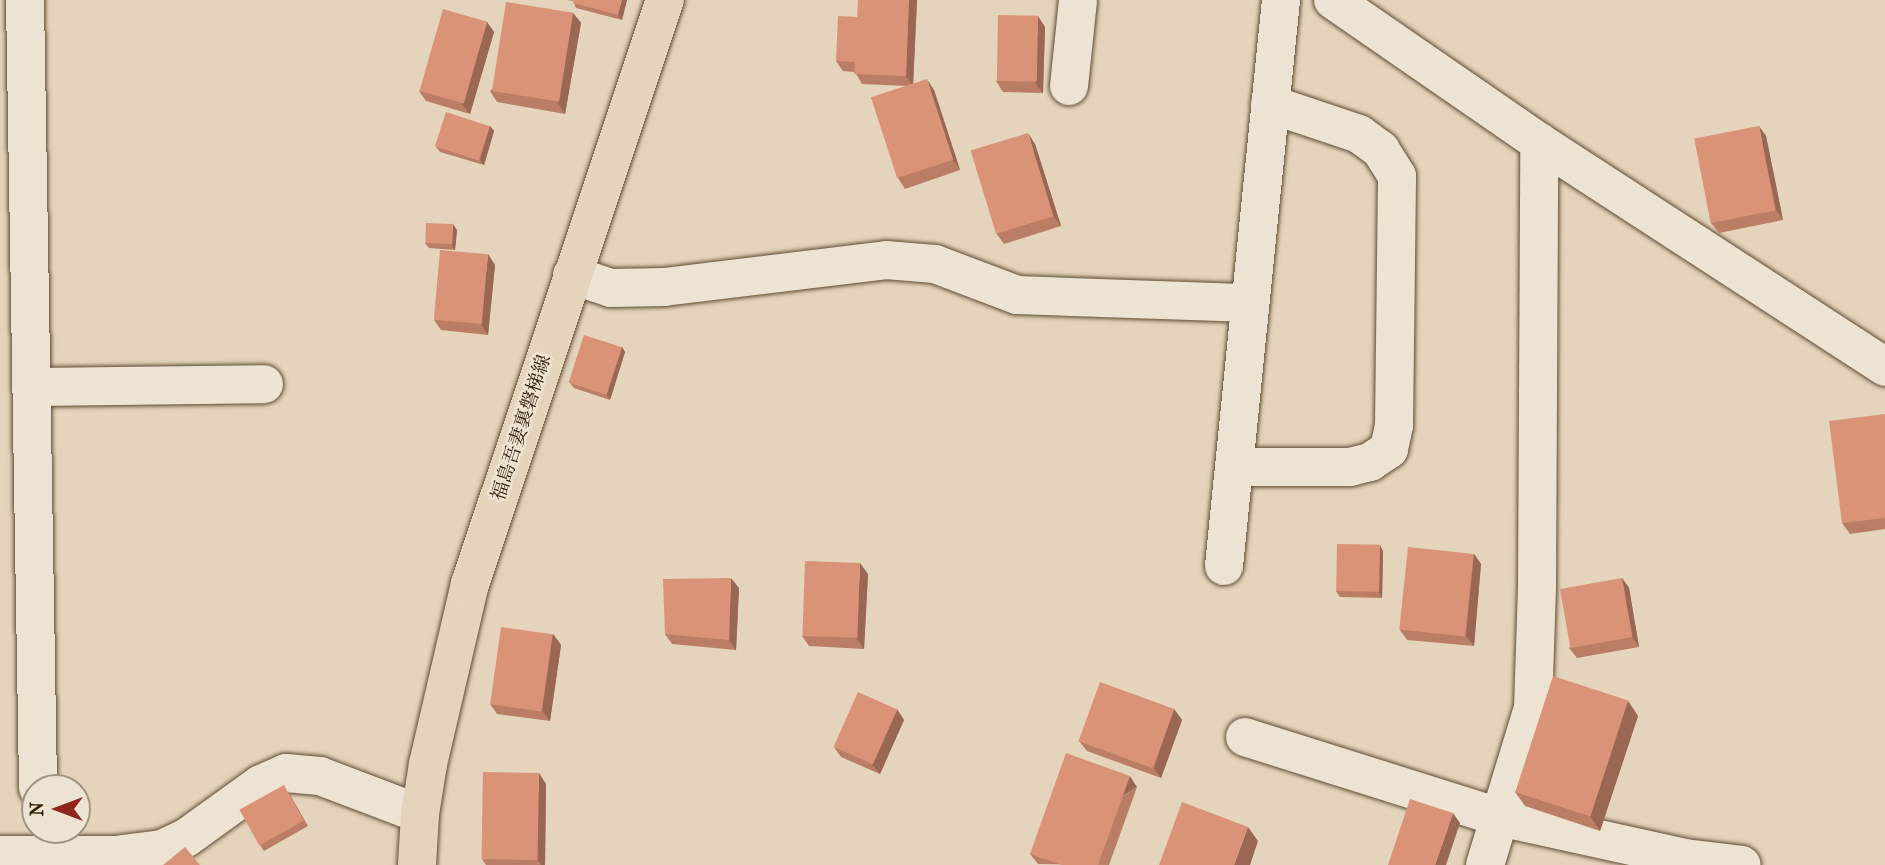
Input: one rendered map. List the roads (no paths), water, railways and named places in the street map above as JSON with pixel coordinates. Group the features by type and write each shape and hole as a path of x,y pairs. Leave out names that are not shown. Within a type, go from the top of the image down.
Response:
{"main road":[{"name":"福島吾妻裏磐梯線","path":"417,865 420,814 428,764 470,584 665,0"}],"street":[{"path":"25,0 38,774"},
{"path":"1069,86 1078,0"},
{"path":"1224,566 1281,0"},
{"path":"1333,0 1539,142 1885,367"},
{"path":"1234,467 1350,467 1370,462 1388,449 1394,425 1397,176 1381,150 1359,134 1270,104"},
{"path":"1485,865 1533,708 1537,585 1539,142"},
{"path":"572,275 611,288 664,287 886,260 935,264 1017,295 1250,303"},
{"path":"32,387 264,384"},
{"path":"1245,737 1499,817 1672,855 1742,865"},
{"path":"45,844 115,855 162,849 186,838 261,784 286,773 320,776 420,814"},
{"path":"0,855 36,844"}]}
